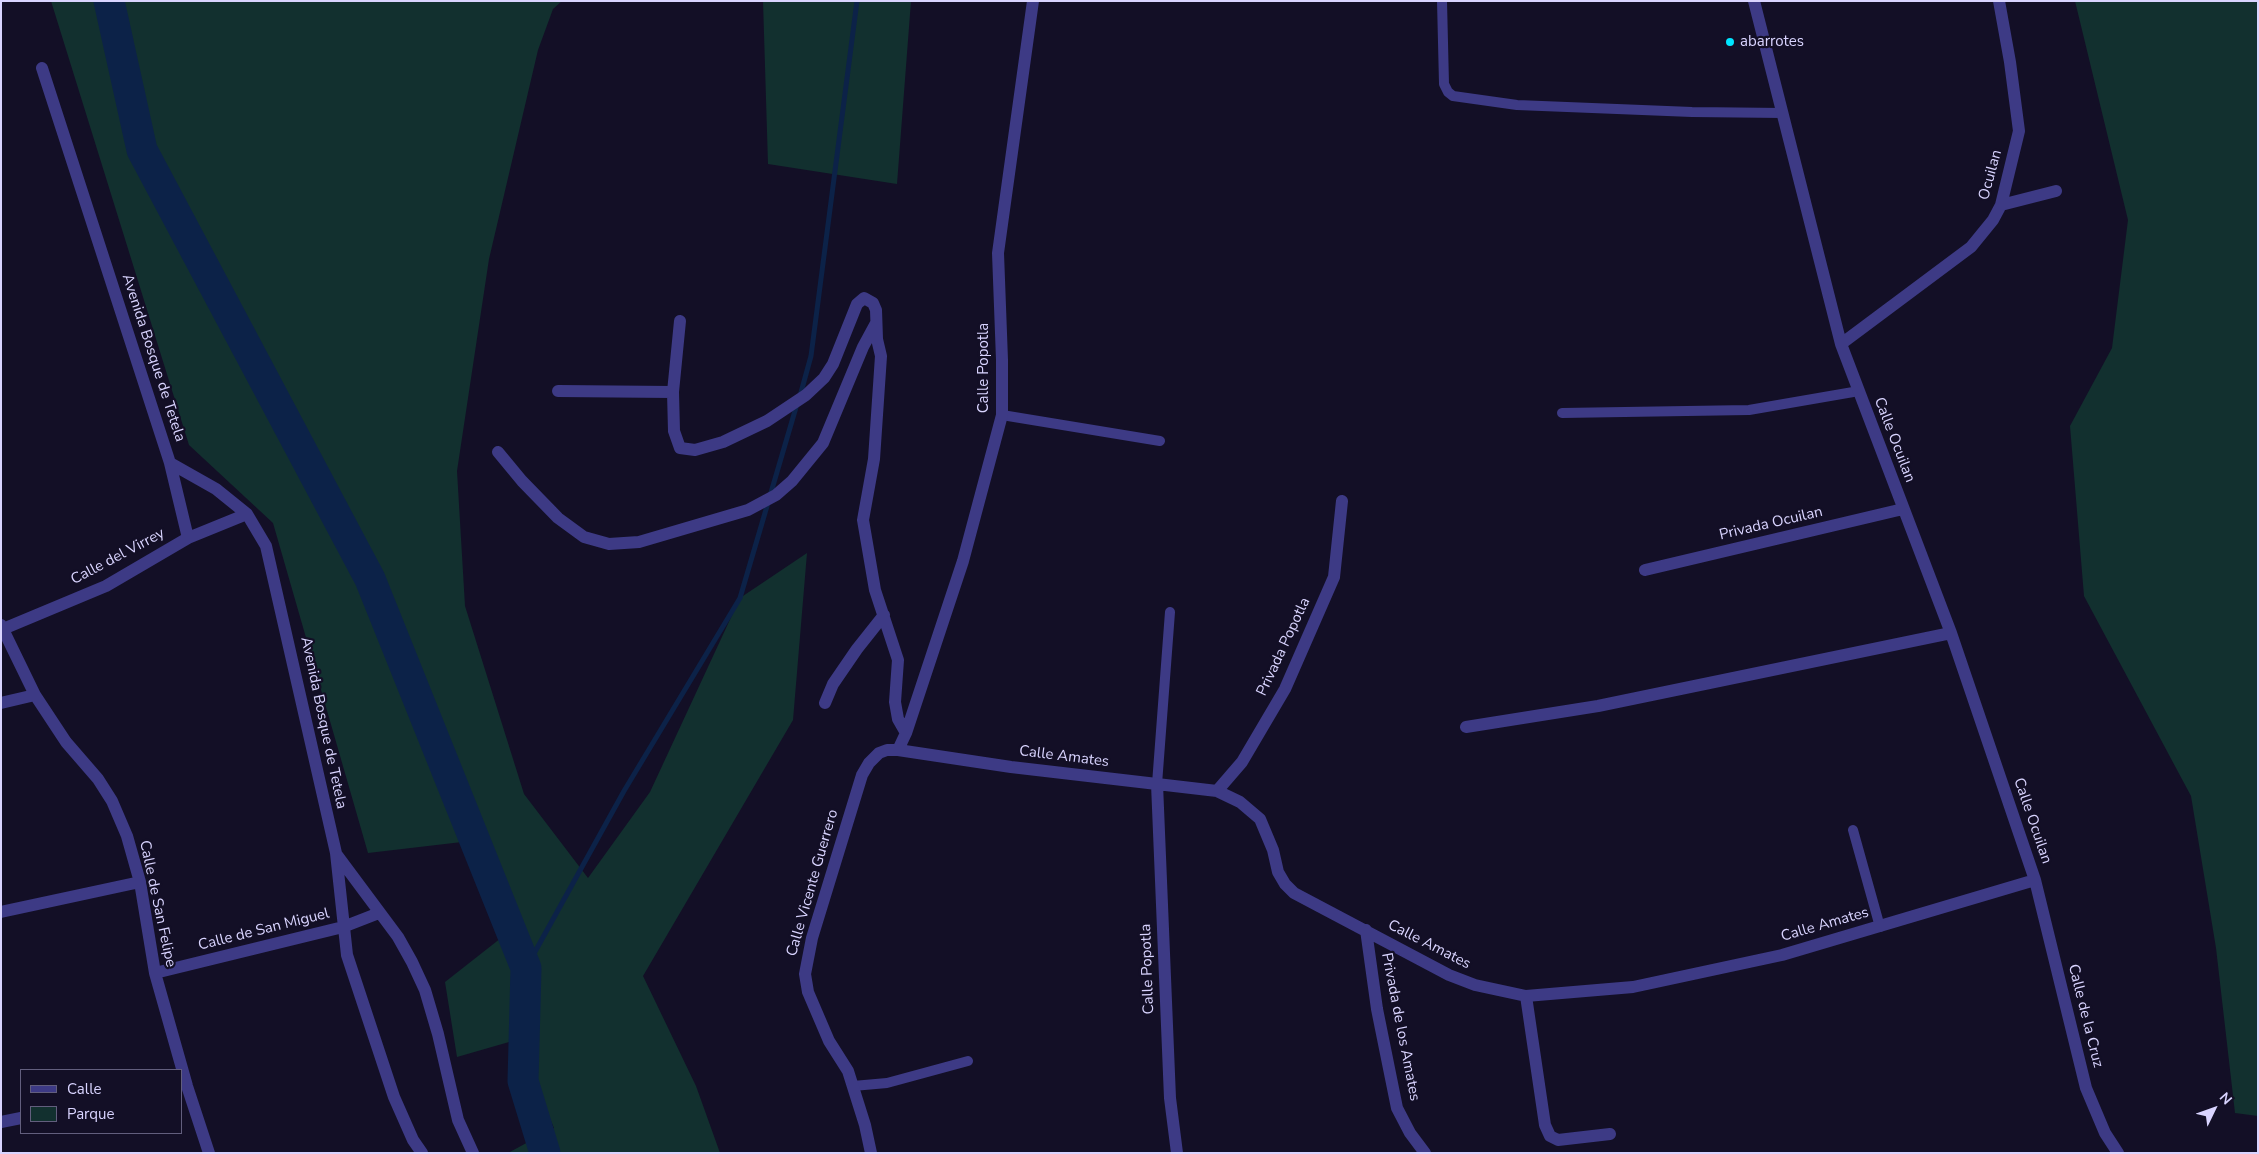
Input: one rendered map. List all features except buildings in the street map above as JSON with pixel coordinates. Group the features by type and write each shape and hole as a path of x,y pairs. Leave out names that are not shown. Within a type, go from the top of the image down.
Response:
{"street":[{"name":"Calle Popotla","path":"898,750 906,733 963,561 1002,415 998,253 1033,1"},
{"name":"Calle Ocuilan","path":"1754,1 1841,344 1951,633 2035,880"},
{"name":"Ocuilan","path":"1841,344 1972,247 1993,220 2001,206 2019,130 2010,62 1999,1"},
{"name":"Avenida Bosque de Tetela","path":"42,68 170,463 216,489 247,514 266,546 336,853 347,956 394,1097 413,1140 422,1153"},
{"path":"2001,206 2056,191"},
{"path":"680,321 673,392 674,431 680,448 690,450 705,449 767,421 812,389 824,378 833,364 851,315 861,299 870,300 873,303 876,310 881,356 874,458 864,520 875,590 898,660 895,702 898,719 906,733"},
{"path":"498,452 522,481 558,518 584,537 609,544 639,542 748,510 776,495 792,480 823,443 863,347 876,323"},
{"path":"558,391 673,392"},
{"path":"170,463 188,538"},
{"name":"Privada Popotla","path":"1217,791 1242,762 1280,696 1334,577 1342,501"},
{"name":"Privada Ocuilan","path":"1645,570 1903,509"},
{"name":"Calle del Virrey","path":"2,627 106,586 188,538 247,514"},
{"path":"824,703 833,684 857,649 884,615"},
{"name":"Calle de San Felipe","path":"2,627 35,695 66,742 98,779 112,801 127,836 140,882 155,973 180,1069"},
{"path":"1466,728 1598,706 1951,633"},
{"path":"1,704 35,695"},
{"name":"Calle Amates","path":"869,763 879,753 898,750 1217,791 1240,802 1260,818 1273,850 1278,872 1290,889 1449,975 1475,985 1526,996 1634,986 1782,954 1880,927 2035,880"},
{"name":"Calle Vicente Guerrero","path":"869,763 862,775 812,938 805,974 808,992 829,1041 848,1071 865,1125 871,1153"},
{"name":"Calle Popotla","path":"1156,784 1170,1098 1177,1153"},
{"name":"Avenida Bosque de Tetela","path":"336,853 398,937 425,990 438,1034 458,1120 473,1153"},
{"name":"Calle de la Cruz","path":"2035,880 2086,1088 2106,1133 2118,1153"},
{"path":"1,912 140,882"},
{"name":"Calle de San Miguel","path":"155,973 343,927 378,912"},
{"name":"Privada de los Amates","path":"1366,930 1377,1009 1397,1108 1410,1133 1425,1153"},
{"path":"1526,996 1545,1125 1550,1136 1558,1140 1610,1134"},
{"name":"Calle de San Felipe","path":"184,1086 209,1153"},
{"path":"1,1122 20,1118"}],"lane":[{"path":"1442,1 1444,84 1448,92 1454,96 1516,106 1783,113"},
{"path":"1562,413 1749,410 1859,391"},
{"path":"1002,415 1160,441"},
{"path":"1156,784 1170,612"},
{"path":"1853,830 1880,927"},
{"path":"853,1086 887,1083 968,1061"}],"green space":[{"path":"51,1 562,1 553,9 538,50 489,259 457,471 465,606 524,794 588,878 650,792 740,598 807,553 793,720 643,976 696,1086 720,1153 508,1153 554,1128 516,1040 457,1057 445,982 515,927 462,842 368,853 273,523 189,445"},
{"path":"763,1 911,1 897,184 768,164"},
{"path":"2075,1 2258,1 2258,1116 2235,1113 2216,948 2191,796 2084,596 2070,426 2112,348 2128,220"}],"waterway":[{"path":"109,1 142,150 370,579 526,968 523,1081 545,1153"},
{"path":"800,396 811,356 857,1"},
{"path":"526,968 624,791 740,598 797,404"}],"place":[{"name":"abarrotes","path":"1730,42"}]}
